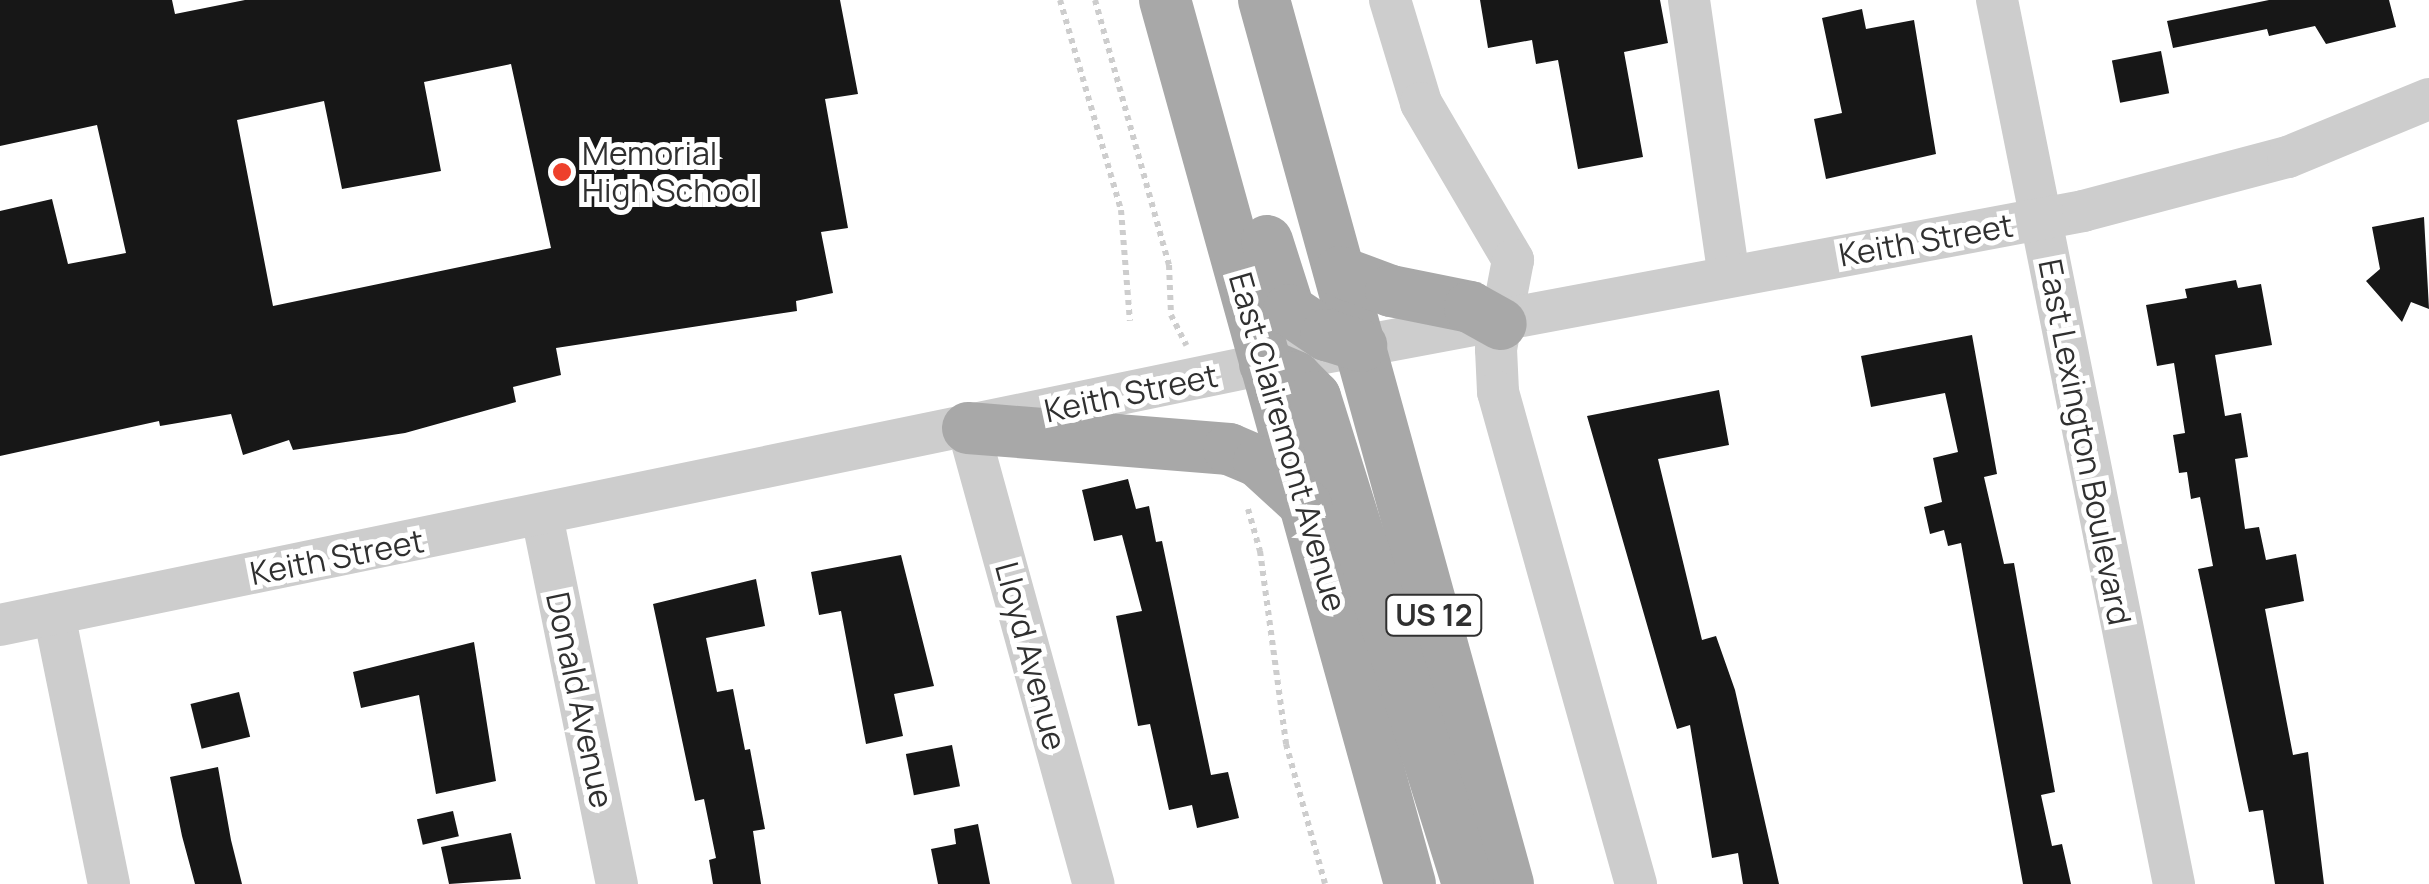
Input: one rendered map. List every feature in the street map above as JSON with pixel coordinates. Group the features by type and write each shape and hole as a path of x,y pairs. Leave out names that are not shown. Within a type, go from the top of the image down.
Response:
{"main road":[{"name":"East Clairemont Avenue","path":"1165,0 1410,884"},
{"path":"1193,0 1289,310 1326,335 1360,346"},
{"name":"US 12","path":"1264,0 1508,884"},
{"path":"1340,272 1391,292 1470,307 1501,324"},
{"path":"1266,364 1296,377 1316,397 1468,884"},
{"path":"968,428 1229,449 1281,478 1306,505"}],"street":[{"path":"1390,0 1421,103 1507,243 1513,277 1501,324 1498,392 1636,884"},
{"path":"1689,0 1729,276"},
{"name":"East Lexington Boulevard","path":"1998,0 2174,884"},
{"name":"Keith Street","path":"0,625 1266,364 1501,324 1729,276 2040,220 2288,157 2429,99"},
{"name":"Lloyd Avenue","path":"968,428 1094,884"},
{"name":"Donald Avenue","path":"542,516 617,884"},
{"path":"54,614 109,884"}],"path":[{"path":"1060,0 1122,210 1130,321"}],"building":[{"name":"Memorial High School","path":"0,0 172,0 175,14 245,0 840,0 858,94 825,99 848,228 821,232 833,293 796,301 797,311 556,348 561,375 513,387 516,402 405,433 293,450 289,440 243,455 231,414 160,426 159,421 0,456 0,211 52,199 68,264 126,253 97,125 0,146","holes":["511,64 551,248 273,306 237,120 324,101 342,189 441,171 424,82"]},
{"path":"1480,0 1660,0 1668,43 1624,52 1643,157 1578,169 1558,60 1536,64 1532,40 1488,48"},
{"path":"2269,0 2389,0 2396,27 2326,44 2315,26 2269,36 2267,29 2173,48 2167,21"},
{"path":"1862,9 1866,29 1914,20 1936,154 1826,179 1814,119 1842,113 1822,18"},
{"path":"2161,51 2169,93 2120,103 2112,61"},
{"path":"2424,217 2429,309 2411,302 2402,322 2366,281 2380,269 2372,227"},
{"path":"2236,280 2238,288 2261,284 2272,345 2215,355 2225,416 2241,413 2248,457 2235,459 2245,529 2259,527 2266,560 2296,554 2304,601 2265,609 2293,755 2308,752 2324,884 2275,884 2263,810 2249,812 2198,569 2213,566 2200,497 2191,499 2187,472 2179,473 2173,435 2185,433 2174,363 2157,366 2146,305 2187,298 2185,289"},
{"path":"1972,335 1997,474 1984,477 2004,564 2014,563 2055,792 2041,795 2052,846 2062,844 2071,884 2023,884 1961,543 1948,546 1944,530 1930,534 1924,507 1942,502 1933,458 1958,452 1945,393 1871,407 1861,356"},
{"path":"1719,390 1729,445 1658,459 1702,640 1716,636 1735,690 1779,884 1743,884 1738,853 1712,858 1690,725 1677,729 1587,416"},
{"path":"1128,479 1136,509 1149,506 1156,542 1162,541 1211,775 1228,772 1239,818 1197,828 1192,805 1169,810 1150,724 1138,726 1116,616 1142,611 1122,535 1094,541 1082,490"},
{"path":"901,555 934,686 894,694 903,736 866,744 841,611 819,615 811,572"},
{"path":"756,579 765,626 706,638 717,692 733,689 745,750 750,749 765,829 753,831 761,884 713,884 709,860 716,858 704,799 695,801 653,604"},
{"path":"474,642 496,781 436,794 419,695 361,708 353,672"},
{"path":"239,692 250,737 202,749 190,704"},
{"path":"952,745 960,786 914,795 906,754"},
{"path":"218,767 242,884 195,884 182,836 170,777"},
{"path":"453,811 459,836 423,845 417,819"},
{"path":"978,824 990,884 938,884 931,849 956,844 954,829"},
{"path":"511,833 521,879 449,884 441,847"}],"place":[{"name":"Memorial High School","path":"562,172"}]}
